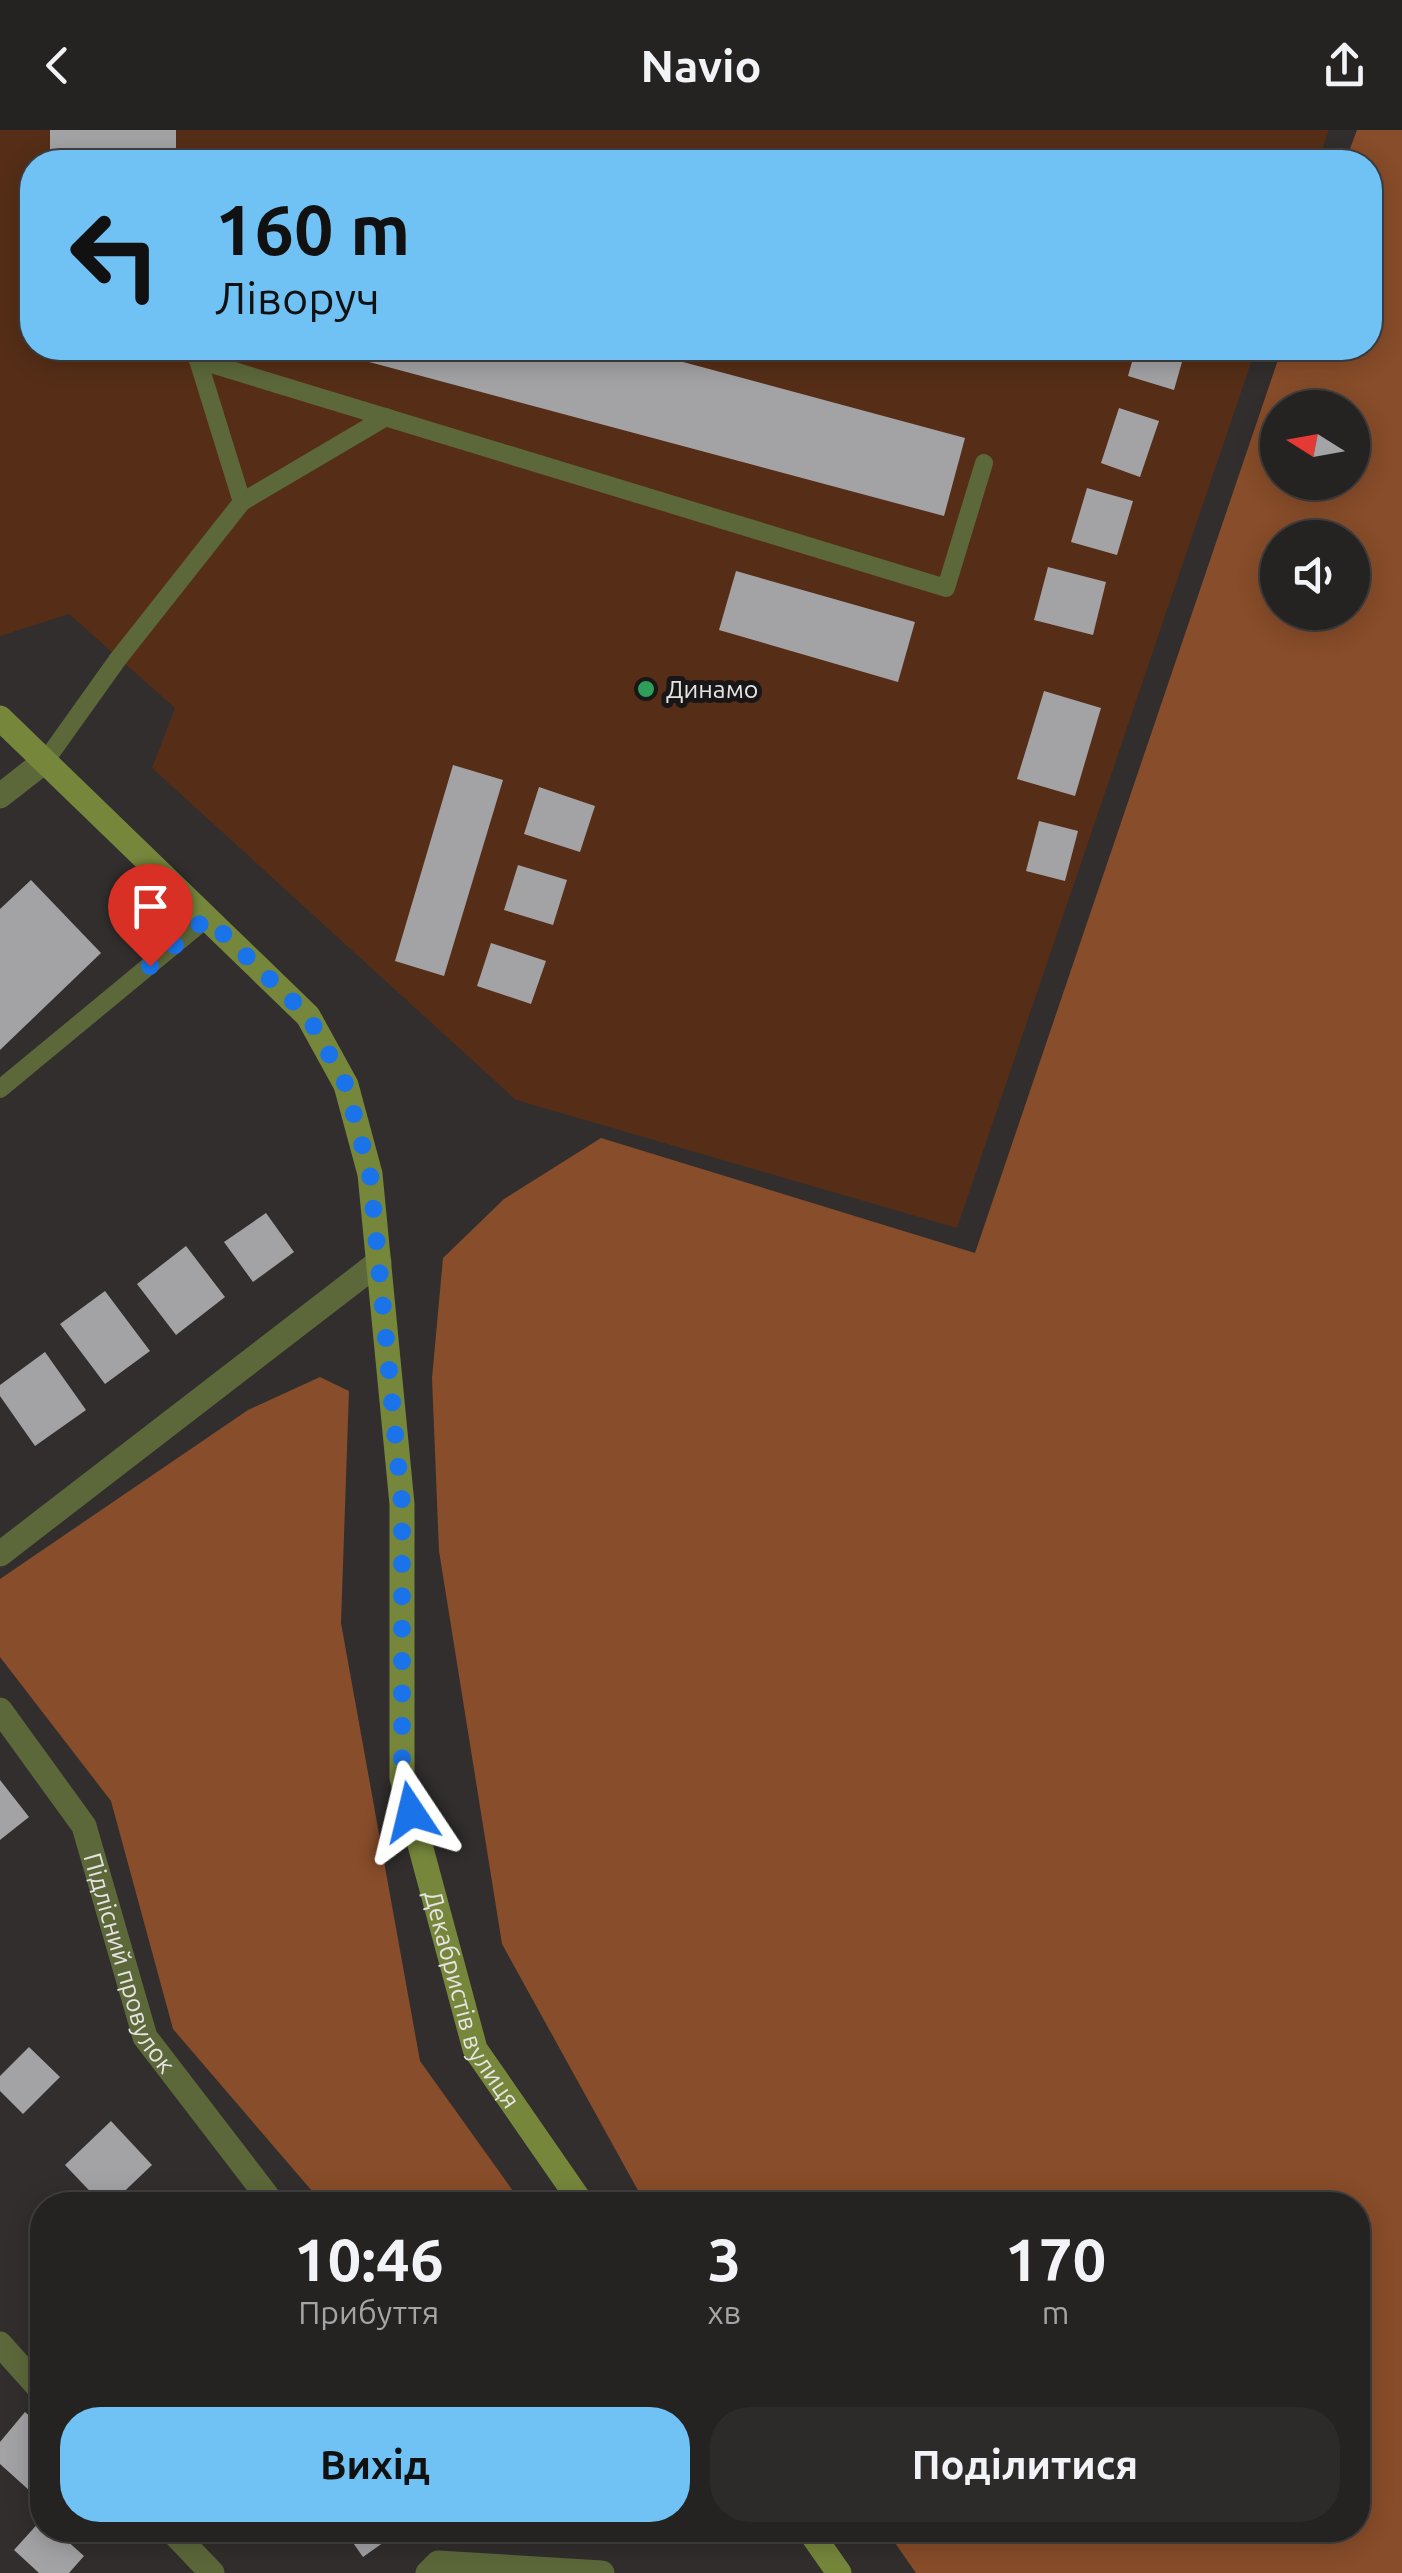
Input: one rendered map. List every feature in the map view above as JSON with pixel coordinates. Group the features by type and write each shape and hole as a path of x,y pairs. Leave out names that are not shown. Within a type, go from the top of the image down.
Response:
{"street":[{"name":"Декабристів вулиця","path":"0,718 308,1016 346,1085 370,1174 402,1504 402,1778 475,2049 575,2192"},
{"path":"0,796 46,760"},
{"path":"0,1554 379,1262"},
{"name":"Підлісний провулок","path":"0,1710 84,1826 146,2037 264,2192"},
{"path":"0,2344 30,2378"},
{"path":"182,2542 212,2573"},
{"path":"817,2542 839,2573"},
{"path":"428,2573 438,2563 602,2573"}],"lane":[{"path":"197,360 242,502"},
{"path":"213,360 386,417 946,588 984,463"},
{"path":"46,760 118,658 242,502 386,417"},
{"path":"0,1089 207,918"}],"shaded area":[{"name":"Динамо","path":"0,130 1329,130 1322,150 20,150 20,360 1252,360 957,1228 516,1100 152,768 175,708 69,614 0,636"},
{"path":"1357,130 1402,130 1402,2573 916,2573 894,2542 1370,2542 1370,2192 639,2192 502,1944 439,1551 432,1378 443,1258 504,1199 601,1138 975,1253 1260,413 1260,500 1370,500 1370,390 1268,390 1278,360 1382,360 1382,150 1350,150"},
{"path":"320,1377 349,1391 341,1623 420,2061 514,2192 313,2192 173,2029 111,1801 0,1657 0,1579 248,1410"}],"building":[{"path":"50,130 176,130 176,150 50,150"},
{"path":"362,360 676,360 965,438 944,516"},
{"path":"1133,360 1183,360 1174,390 1128,376"},
{"path":"1119,408 1159,421 1140,477 1101,463"},
{"path":"1087,488 1133,501 1117,555 1071,542"},
{"path":"1048,567 1106,582 1093,635 1034,620"},
{"path":"736,571 915,622 898,682 719,630"},
{"path":"1044,691 1101,708 1075,796 1017,779"},
{"path":"453,765 503,780 444,976 395,961"},
{"path":"539,787 595,806 580,852 524,834"},
{"path":"1039,821 1078,831 1065,881 1026,871"},
{"path":"518,865 567,880 553,925 504,910"},
{"path":"31,880 101,953 0,1050 0,909"},
{"path":"491,943 546,961 531,1004 477,986"},
{"path":"266,1213 294,1252 253,1282 224,1242"},
{"path":"186,1246 225,1297 176,1335 137,1284"},
{"path":"105,1291 150,1351 105,1384 60,1324"},
{"path":"45,1352 86,1410 35,1446 0,1396 0,1385"},
{"path":"0,1780 29,1817 0,1840"},
{"path":"29,2047 60,2077 23,2114 0,2091 0,2076"},
{"path":"111,2121 152,2165 124,2192 91,2192 65,2165"},
{"path":"25,2412 30,2416 30,2491 0,2464 0,2442"},
{"path":"30,2532 30,2542 68,2542 84,2556 69,2573 39,2573 14,2550"},
{"path":"352,2542 384,2542 363,2557"}],"place":[{"name":"Динамо","path":"646,689"}],"route":[{"path":"150,966 207,918 308,1016 346,1085 370,1174 402,1504 402,1778 411,1812"}]}
